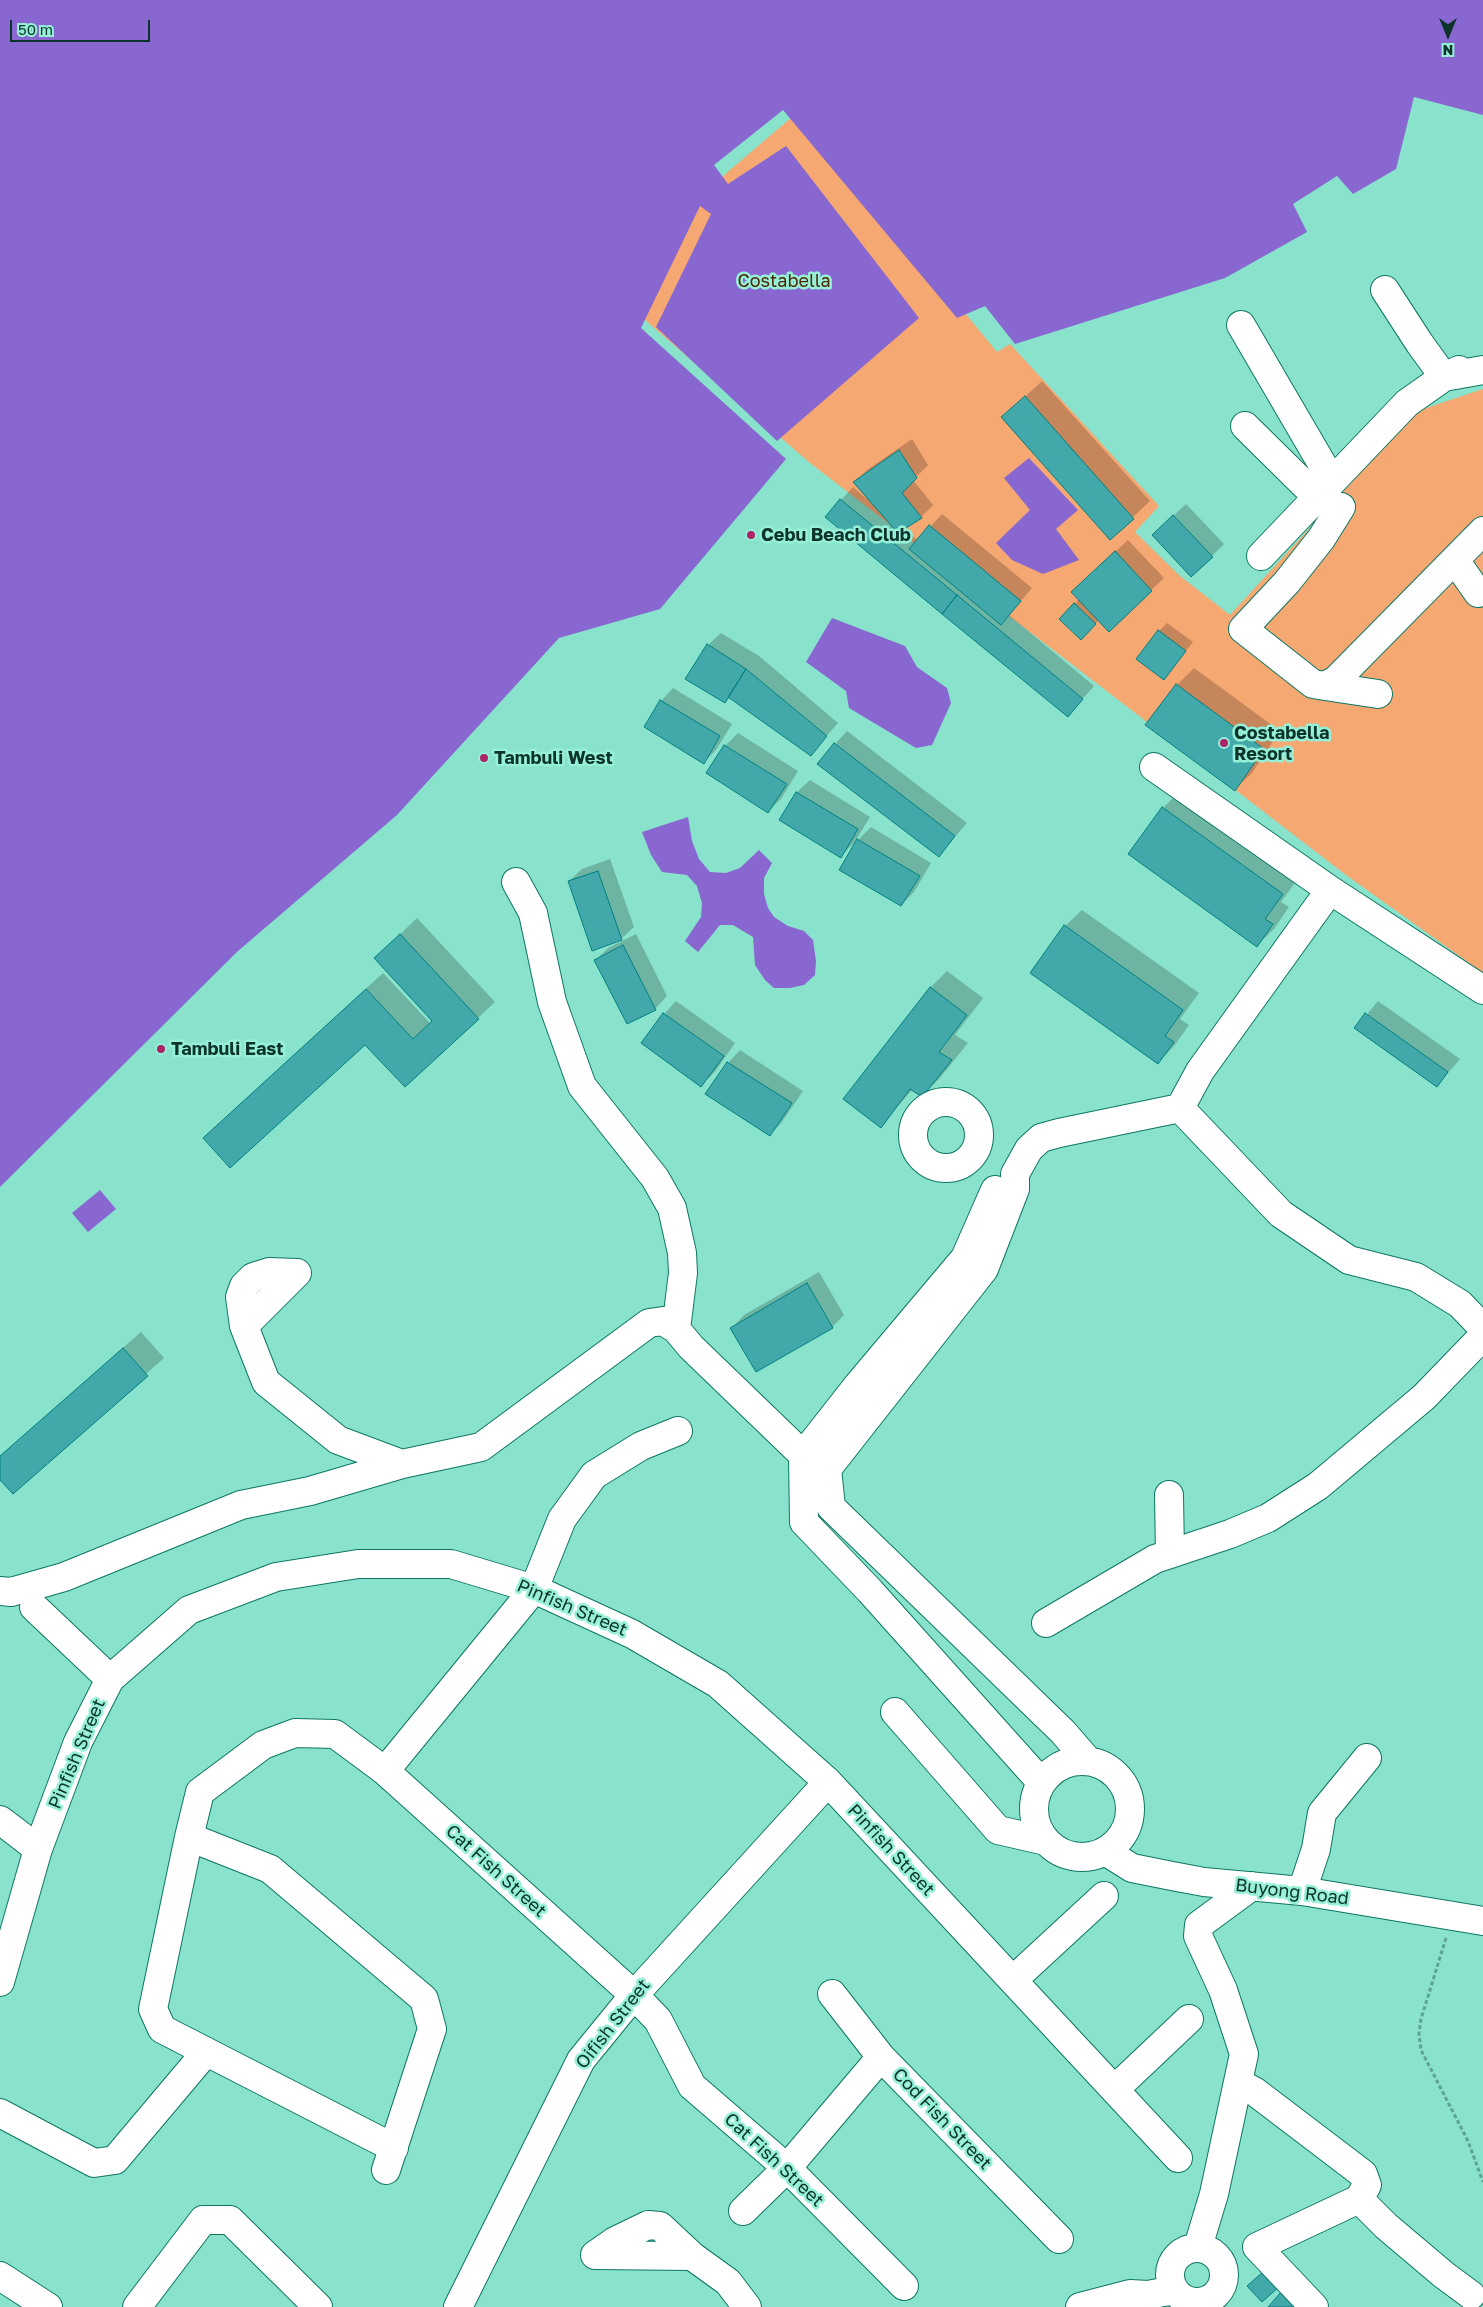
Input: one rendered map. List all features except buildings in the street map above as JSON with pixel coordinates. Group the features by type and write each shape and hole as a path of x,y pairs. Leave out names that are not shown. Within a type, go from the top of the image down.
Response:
{"street":[{"path":"1385,290 1444,377"},
{"path":"1241,326 1330,495 1321,539 1286,582 1242,629 1313,684 1378,694"},
{"path":"1261,556 1330,495 1407,402 1444,377 1483,359"},
{"path":"1444,377 1483,370"},
{"path":"1245,426 1330,495"},
{"path":"1325,686 1336,680 1483,531"},
{"path":"1455,560 1478,593"},
{"path":"1154,766 1330,890 1483,990"},
{"path":"516,882 533,913 552,1002 582,1086 655,1178 672,1208 682,1253 683,1273 676,1328"},
{"path":"1088,1761 1062,1765 1050,1773 1041,1782 1034,1807 1039,1832 1056,1850 1069,1856 1089,1857 1105,1851 1118,1840 1126,1823 1129,1800 1120,1779 1110,1770 1088,1761 1063,1732 831,1507 827,1469 975,1264 1010,1180 1029,1149 1041,1138 1180,1108 1200,1071 1330,890"},
{"path":"1180,1108 1281,1214 1349,1260 1416,1277 1460,1304 1483,1328"},
{"path":"974,1155 1010,1180"},
{"path":"803,1455 858,1385 975,1264"},
{"path":"0,1591 11,1592 64,1577 241,1505 310,1491 402,1464 481,1447 649,1323 663,1321 676,1328 691,1347 803,1455 809,1528 870,1591 1041,1782"},
{"path":"244,1326 266,1382 338,1440 402,1464"},
{"path":"1046,1623 1134,1571 1170,1554 1230,1534 1268,1518 1318,1486 1424,1397 1483,1336"},
{"path":"385,1771 534,1589 562,1519 594,1475 641,1446 678,1431"},
{"path":"1169,1495 1170,1554"},
{"path":"809,1528 831,1507"},
{"name":"Pinfish Street","path":"0,1982 38,1849 78,1742 110,1679 189,1610 276,1577 358,1564 451,1564 534,1589 632,1634 718,1684 828,1782 1178,2158"},
{"path":"34,1607 110,1679"},
{"path":"895,1712 998,1830 1046,1841"},
{"name":"Cat Fish Street","path":"206,2052 162,2029 153,2009 188,1837 200,1792 263,1745 295,1733 335,1734 385,1771 634,1995 658,2020 692,2086 787,2168 904,2286"},
{"path":"1302,1891 1316,1849 1322,1813 1367,1758"},
{"name":"Oifish Street","path":"458,2307 581,2060 634,1995 828,1782"},
{"path":"0,1820 38,1849"},
{"path":"0,2113 94,2163 115,2160 206,2052 390,2159 432,2029 424,1999 270,1869 188,1837"},
{"name":"Buyong Road","path":"1105,1851 1132,1868 1204,1882 1302,1891 1483,1921"},
{"path":"1198,2247 1214,2194 1244,2054 1223,1990 1198,1936 1200,1925 1252,1886"},
{"path":"1013,1980 1104,1896"},
{"name":"Cod Fish Street","path":"832,1994 882,2057 1059,2239"},
{"path":"1115,2089 1189,2019"},
{"path":"743,2211 787,2168 882,2057"},
{"path":"1239,2083 1254,2091 1363,2174 1367,2184 1359,2198 1257,2247 1314,2307"},
{"path":"1359,2198 1399,2237 1471,2295"},
{"path":"137,2307 203,2220 230,2220 318,2307"},
{"path":"1198,2247 1214,2254 1224,2269 1223,2300 1210,2298 1194,2302 1180,2296 1172,2283 1173,2261 1177,2255 1183,2250 1198,2247"},
{"path":"692,2256 728,2282 747,2307"},
{"path":"0,2276 48,2307"},
{"path":"1094,2305 1130,2294 1148,2295 1172,2283"}],"path":[{"path":"1453,1916 1421,2020 1419,2034 1424,2056 1468,2141 1483,2182"}],"green space":[{"name":"Costabella","path":"799,111 997,352 1010,344 1159,506 1135,532 1180,576 1230,615 1417,411 1483,389 1483,973 1346,875 810,463 600,281"}],"shaded area":[{"path":"0,0 1483,0 1483,115 1414,97 1396,169 1353,194 1337,176 1293,204 1307,232 1225,278 1015,344 985,306 957,318 783,110 714,165 728,184 786,146 919,318 777,441 656,327 711,214 700,206 641,328 786,459 660,609 559,638 397,815 238,951 0,1187"},
{"path":"1029,458 1078,510 1056,529 1079,560 1043,574 1012,560 996,543 1030,510 1004,478"},
{"path":"832,618 905,646 917,667 947,688 951,703 932,745 916,748 849,708 846,691 806,662"},
{"path":"688,817 692,841 699,859 710,872 726,873 740,868 759,850 772,863 764,878 764,894 768,908 774,917 788,926 804,931 813,940 816,961 815,975 804,985 790,988 774,988 765,980 755,965 753,937 733,925 720,925 698,952 685,941 701,917 702,903 697,886 687,875 662,872 651,855 642,832"},
{"path":"100,1190 116,1209 88,1232 72,1213"}],"place":[{"name":"Cebu Beach Club","path":"751,535"},
{"name":"Costabella Resort","path":"1224,743"},
{"name":"Tambuli West","path":"484,758"},
{"name":"Tambuli East","path":"161,1049"}]}
